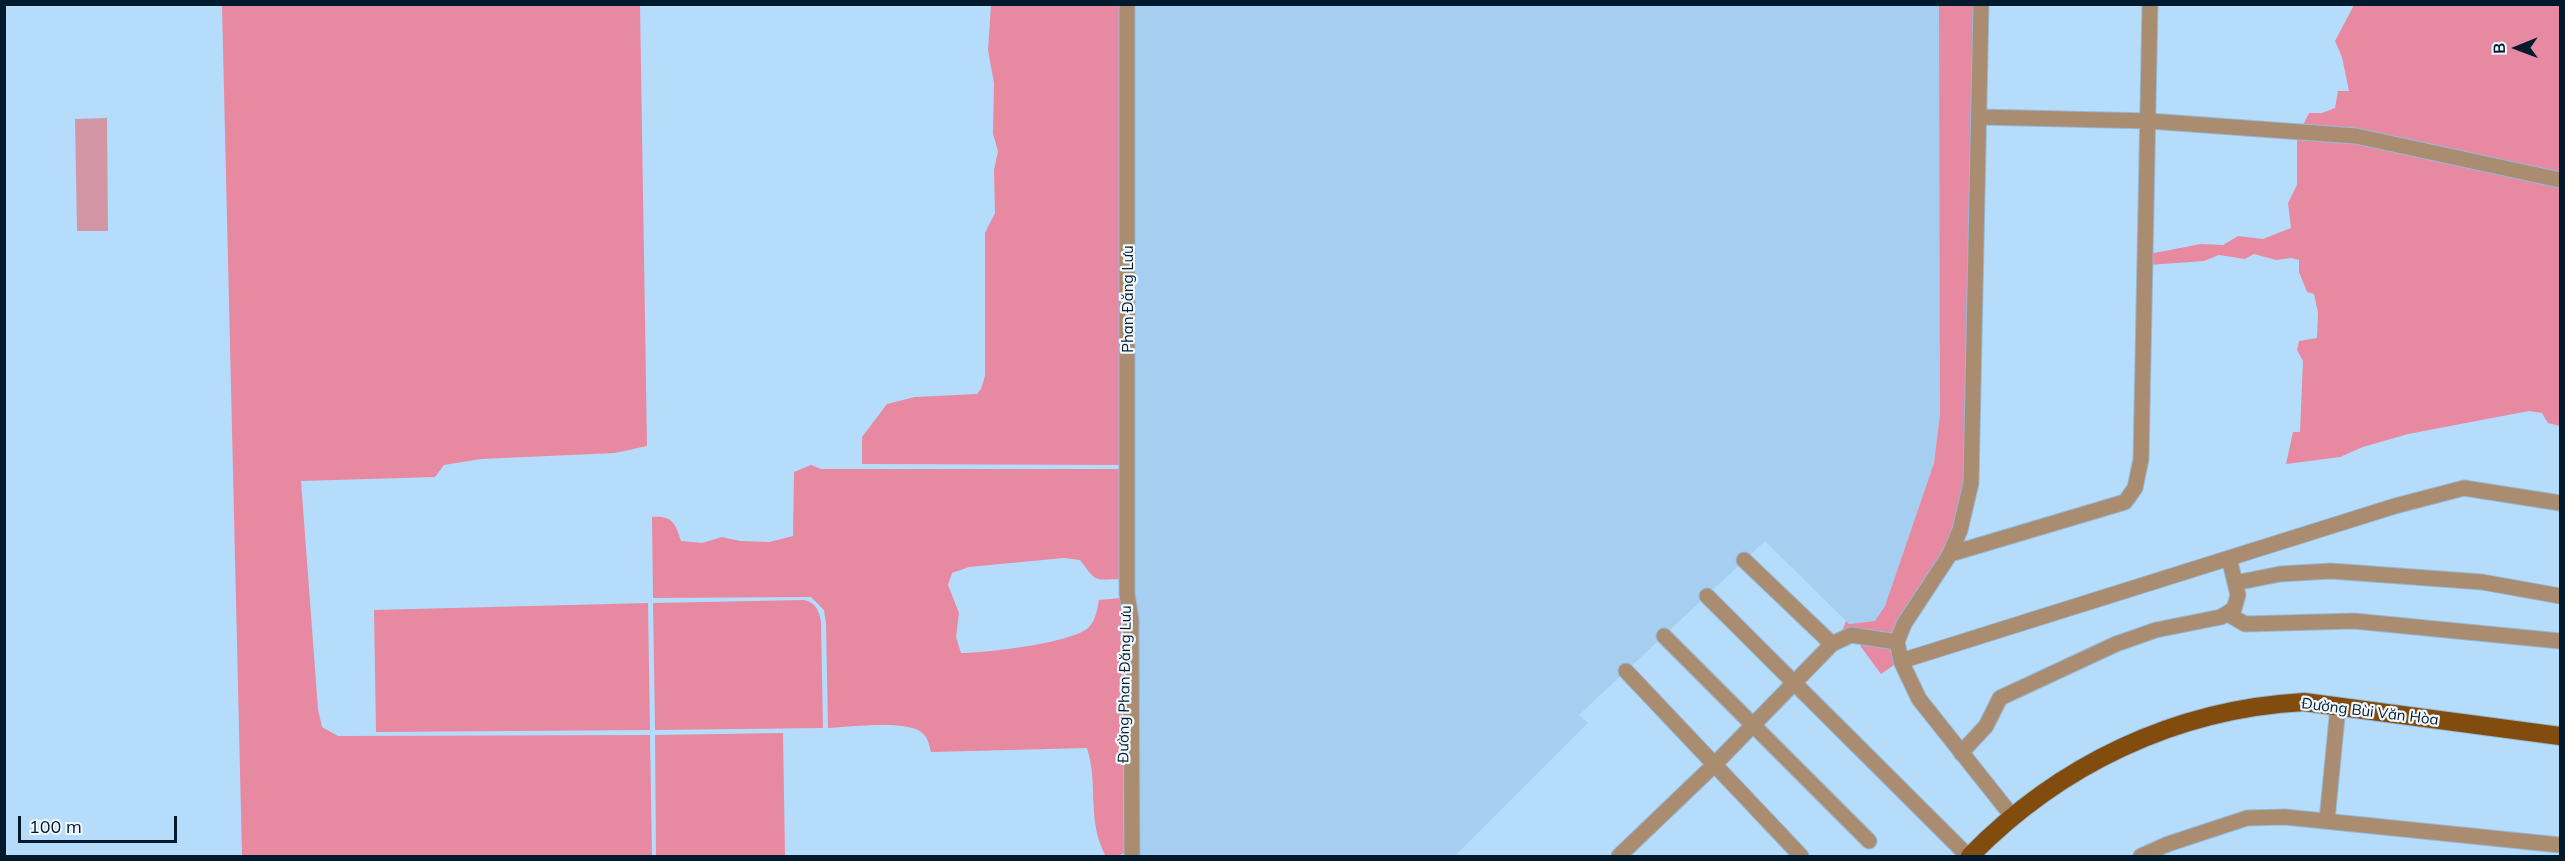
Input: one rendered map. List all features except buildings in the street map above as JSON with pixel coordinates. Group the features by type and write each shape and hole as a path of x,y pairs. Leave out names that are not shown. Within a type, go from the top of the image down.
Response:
{"main road":[{"name":"Đường Bùi Văn Hòa","path":"1973,855 2012,816 2039,795 2087,764 2169,729 2202,718 2267,704 2304,702 2560,736"}],"street":[{"name":"Phan Đăng Lưu","path":"1127,4 1127,594"},
{"path":"1981,4 1971,483 1960,530 1950,554 1904,624 1897,642 1901,661 1919,699 2012,816"},
{"path":"1950,554 2125,502 2134,488 2141,459 2150,4"},
{"path":"1979,117 2149,121 2356,136 2470,163 2560,180"},
{"path":"1901,661 2395,506 2464,488 2560,503"},
{"path":"1961,753 1986,726 2000,698 2116,644 2156,630 2228,614 2234,609 2238,595 2229,558"},
{"path":"1744,560 1832,644"},
{"path":"2235,584 2280,574 2331,571 2482,582 2560,596"},
{"name":"Đường Phan Đăng Lưu","path":"1127,594 1124,610 1127,856"},
{"name":"Đường Phan Đăng Lưu","path":"1127,594 1131,619 1132,856"},
{"path":"1707,596 1973,855"},
{"path":"2228,614 2245,624 2354,621 2560,641"},
{"path":"1620,856 1754,725 1832,644 1851,635 1897,642"},
{"path":"1664,636 1869,841"},
{"path":"1626,671 1801,856"},
{"path":"2327,820 2338,707"},
{"path":"2141,856 2201,831 2247,818 2327,820 2560,845"}],"shaded area":[{"path":"222,5 640,5 647,446 615,453 481,459 444,465 435,477 301,481 318,709 322,727 338,736 650,735 652,856 242,856"},
{"path":"991,5 1121,5 1123,465 862,464 862,437 887,404 915,397 977,394 985,376 985,233 995,213 994,170 998,151 993,134 994,83 988,50"},
{"path":"1133,5 1941,5 1943,292 1940,414 1934,463 1885,606 1875,621 1849,624 1765,541 1579,715 1588,723 1455,856 1140,856 1135,837"},
{"path":"1939,5 1977,5 1967,483 1947,552 1901,622 1897,663 1881,674 1861,647 1855,632 1841,634 1846,621 1849,624 1875,621 1885,606 1934,463 1940,414"},
{"path":"2354,5 2560,5 2560,426 2548,423 2542,413 2529,411 2408,434 2363,447 2340,457 2286,464 2293,432 2300,432 2303,361 2297,350 2299,341 2317,338 2318,313 2314,294 2307,292 2299,272 2299,260 2291,258 2276,260 2254,254 2245,259 2219,255 2204,261 2149,265 2149,254 2201,244 2223,245 2238,236 2263,239 2291,228 2288,203 2297,185 2297,137 2309,113 2322,113 2335,108 2338,91 2349,91 2342,57 2335,41"},
{"path":"107,118 108,231 77,231 75,119"},
{"path":"811,465 821,469 1123,469 1121,579 1096,578 1080,560 1064,558 969,567 952,573 948,585 959,613 956,637 961,653 1008,649 1066,638 1089,627 1095,618 1099,600 1121,598 1124,853 1118,856 1105,855 1099,841 1087,748 931,752 925,736 913,728 876,725 828,728 826,623 824,610 811,597 653,598 652,517 669,519 681,541 702,543 722,537 740,541 769,542 793,536 794,472"},
{"path":"804,600 816,608 821,622 823,728 655,730 653,603"},
{"path":"648,603 650,730 376,732 374,610"},
{"path":"783,733 785,856 656,856 655,735"}]}
